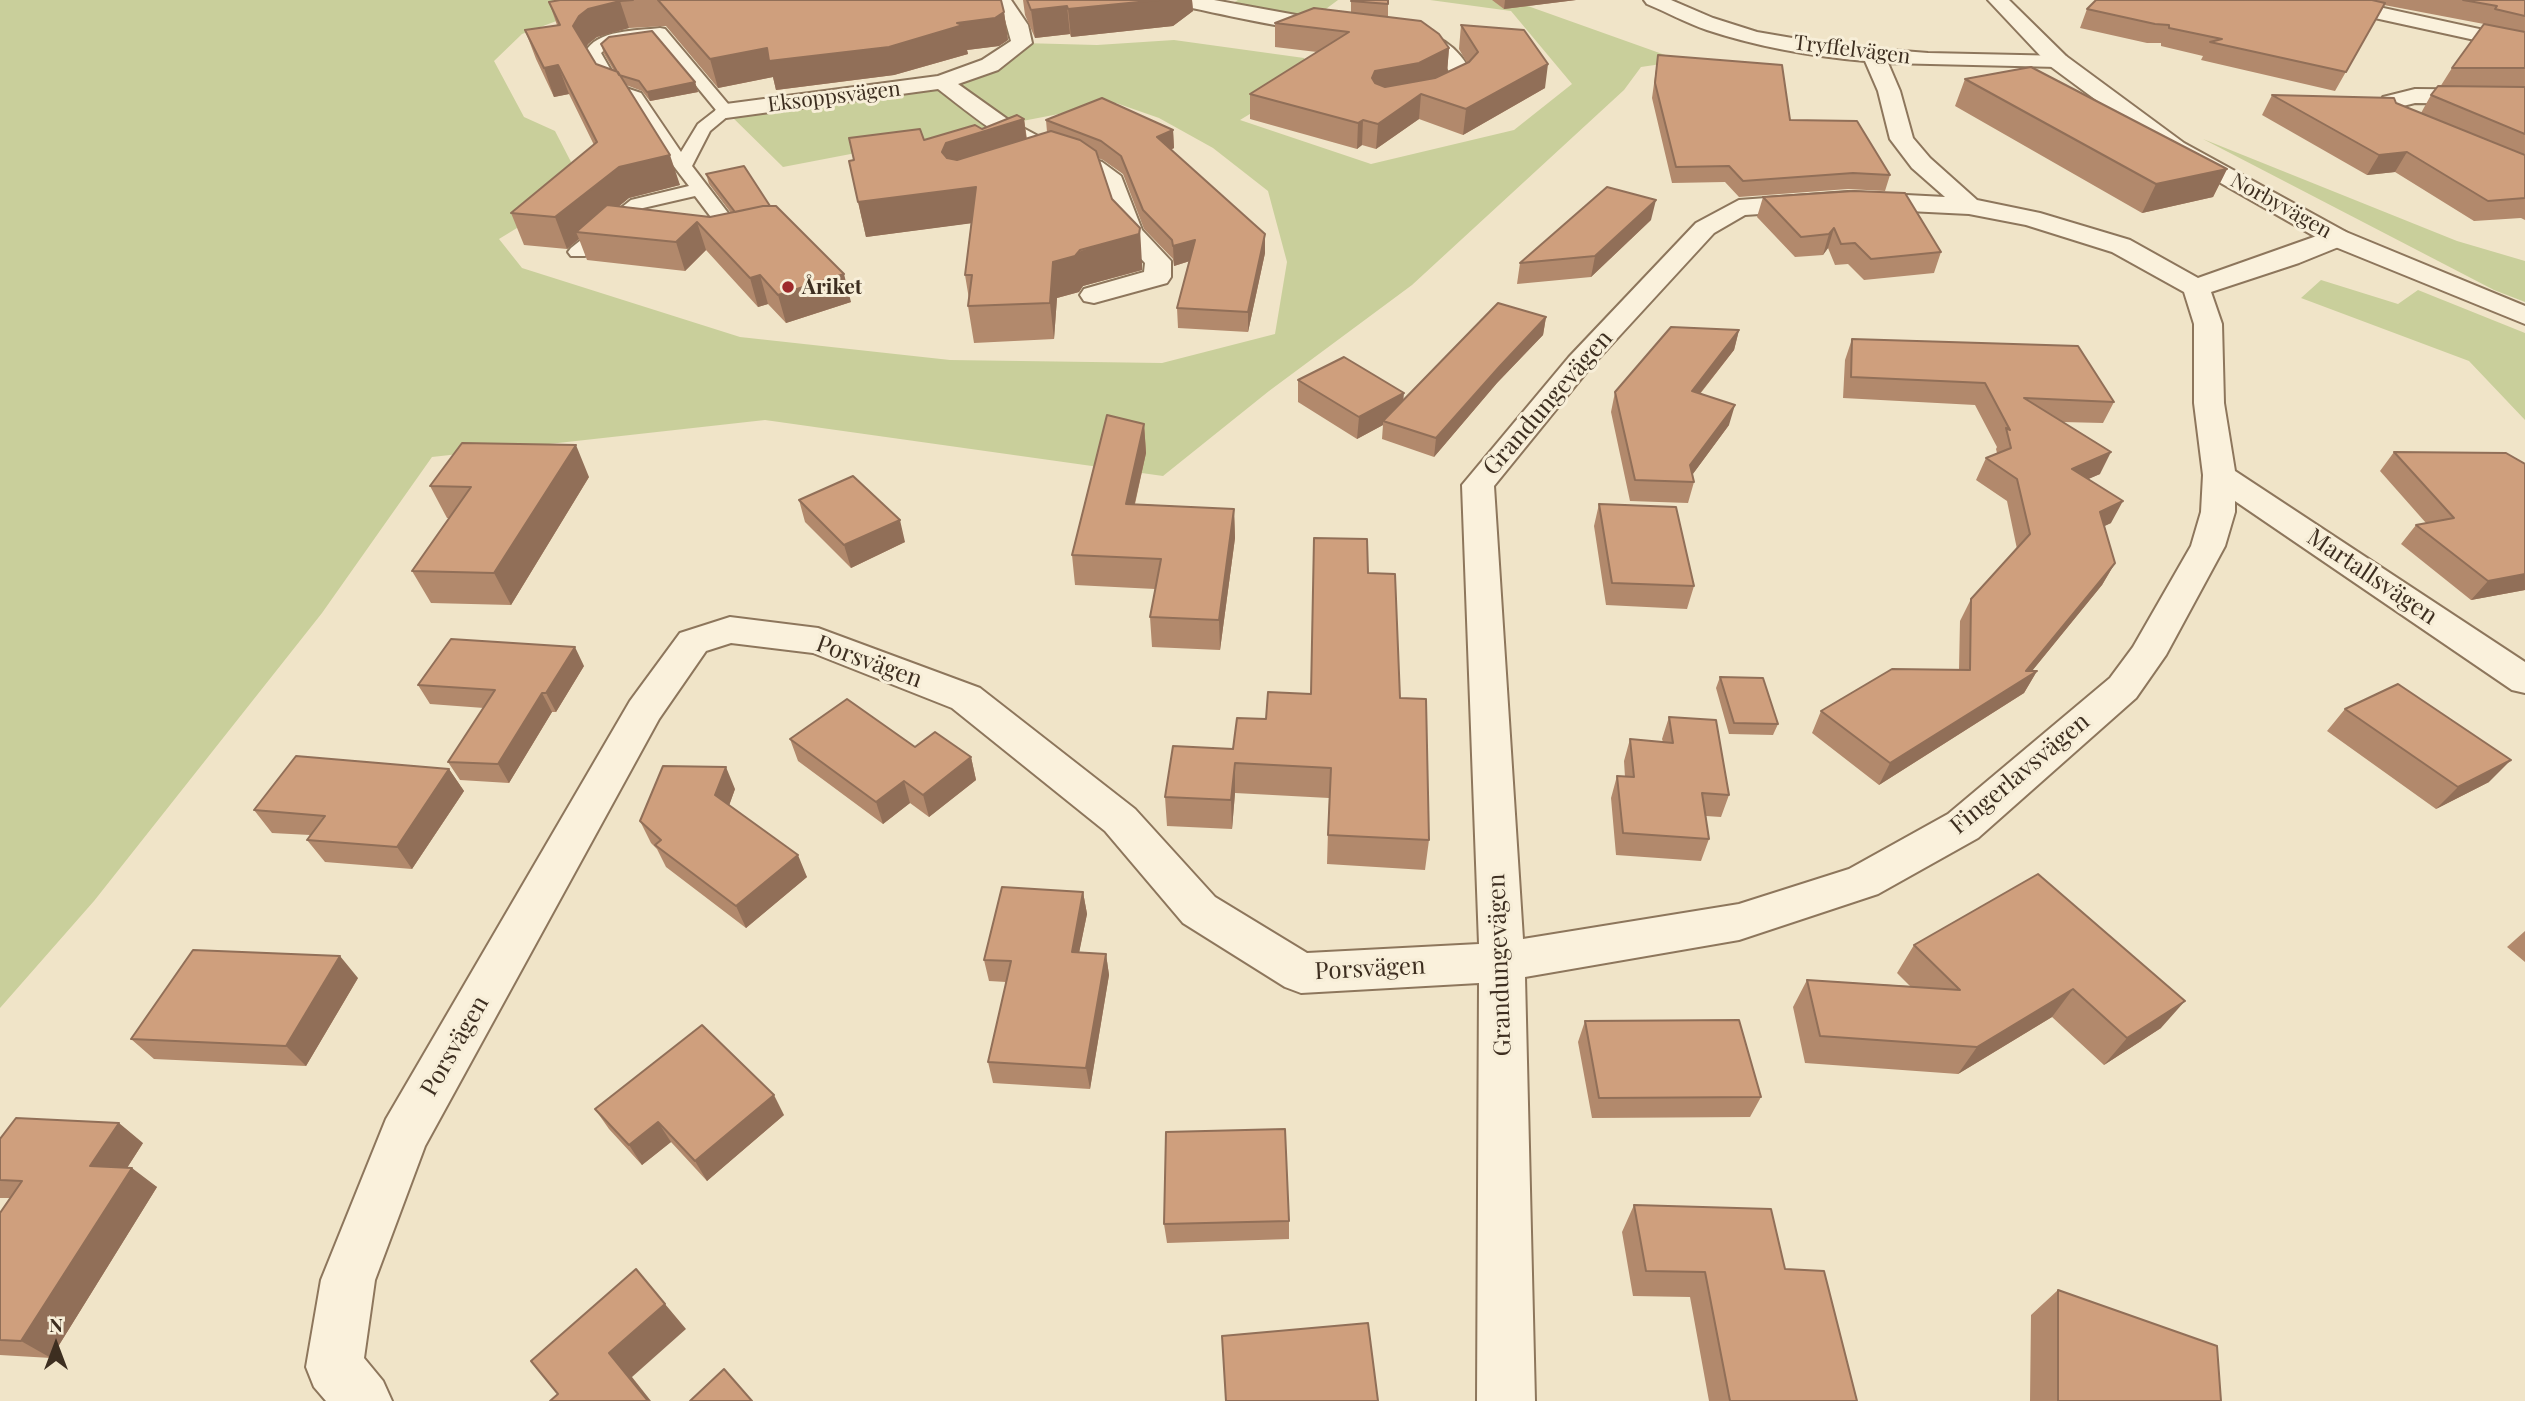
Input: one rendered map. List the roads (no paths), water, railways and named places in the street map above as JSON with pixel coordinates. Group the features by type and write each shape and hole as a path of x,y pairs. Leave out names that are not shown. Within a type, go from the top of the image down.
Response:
{"street":[{"path":"1182,0 1307,23 1356,26"},
{"name":"Tryffelvägen","path":"1654,0 1727,29 1809,47 1873,54 2058,61"},
{"name":"Norbyvägen","path":"1998,0 2058,61 2176,148 2337,238 2525,316"},
{"path":"2320,0 2525,45"},
{"name":"Eksoppsvägen","path":"1004,4 1036,6"},
{"name":"Eksoppsvägen","path":"726,111 942,82 990,65 1022,43 1022,33 1004,4"},
{"path":"1380,30 1428,37 1450,54 1462,76 1451,85 1427,96 1405,99"},
{"path":"1873,54 1889,91 1902,139 1920,163 1969,206"},
{"path":"942,82 1002,126 1055,154 1093,167 1112,181 1130,233 1158,261 1157,277 1094,295"},
{"path":"2525,97 2415,96 2391,102 2394,115 2525,171"},
{"path":"1020,166 1055,154"},
{"name":"Grandungevägen","path":"1506,1401 1502,962 1478,485 1579,363 1705,228 1739,208 1848,200 1969,206 2031,218 2121,246 2196,288"},
{"path":"2196,288 2290,257 2337,238"},
{"name":"Fingerlavsvägen","path":"1502,962 1739,922 1863,882 1963,826 2123,688 2139,666 2208,545 2218,512 2219,475 2209,403 2208,324 2196,288"},
{"name":"Martallsvägen","path":"2219,475 2525,680"},
{"name":"Porsvägen","path":"363,1401 334,1367 348,1280 404,1136 644,711 693,642 730,630 818,641 966,698 1119,820 1199,910 1301,973 1502,962"}],"lane":[{"path":"683,166 693,139 716,115 726,111 660,32 607,40 596,46 593,53 614,89 635,96 683,166 733,233"},
{"path":"578,252 637,204 700,189"},
{"path":"612,224 639,227"},
{"path":"706,234 719,236 770,225"}],"place":[{"name":"Åriket","path":"788,287"}]}
